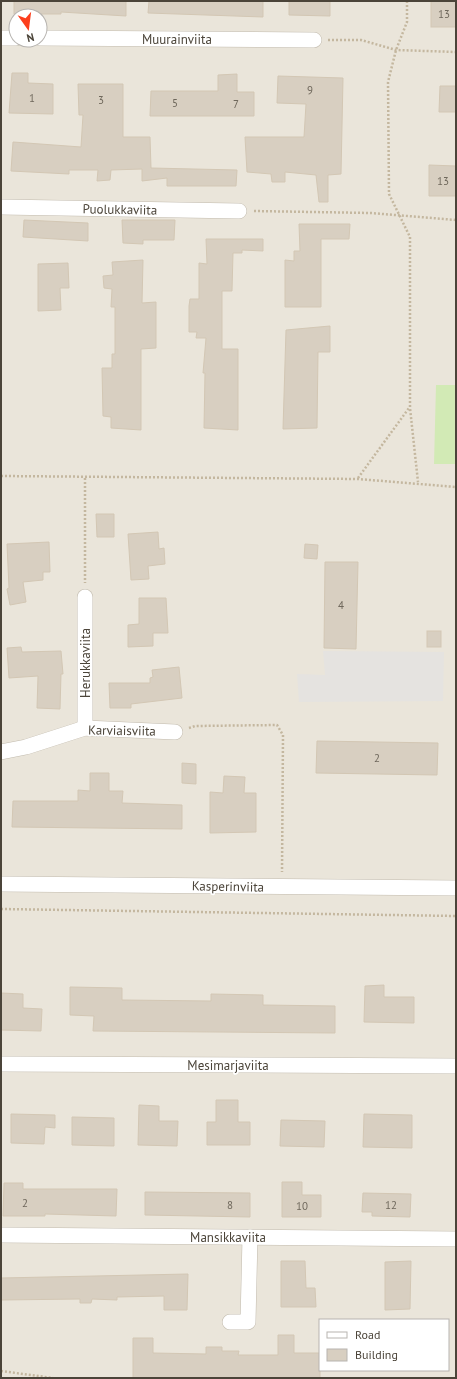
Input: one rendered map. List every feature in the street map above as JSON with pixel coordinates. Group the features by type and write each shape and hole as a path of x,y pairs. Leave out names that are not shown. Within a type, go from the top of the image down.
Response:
{"street":[{"name":"Muurainviita","path":"48,38 314,40"},
{"name":"Puolukkaviita","path":"1,207 239,211"},
{"name":"Herukkaviita","path":"85,597 85,728"},
{"name":"Karviaisviita","path":"1,752 26,747 85,728 175,732"},
{"name":"Kasperinviita","path":"1,884 456,888"},
{"name":"Mesimarjaviita","path":"1,1064 456,1066"},
{"name":"Mansikkaviita","path":"1,1235 456,1239"},
{"path":"230,1322 248,1322 250,1237"}],"path":[{"path":"407,1 407,22 396,50 388,82 389,194 410,237 410,408 418,482"},
{"path":"314,40 361,40 396,50 456,52"},
{"path":"239,211 371,213 456,220"},
{"path":"358,479 410,408"},
{"path":"1,476 85,478 358,479 418,482 456,487"},
{"path":"85,478 85,597"},
{"path":"175,732 195,726 277,725 283,735 282,875"},
{"path":"1,910 456,916"},
{"path":"1,1371 53,1378"}],"shaded area":[{"path":"1,1 456,1 456,1378 1,1378"},
{"path":"323,651 444,652 443,701 299,702 297,674 325,675"}],"green space":[{"path":"436,385 456,385 456,464 434,464"}],"building":[{"path":"14,1 126,1 126,16 61,12 61,14 48,14 48,8 14,8"},
{"path":"149,1 263,1 263,17 148,13"},
{"path":"289,1 330,1 330,16 289,15"},
{"path":"431,1 456,1 456,27 431,27"},
{"path":"12,73 28,73 28,83 53,84 53,114 9,113"},
{"path":"237,74 237,92 254,92 254,116 150,116 151,91 218,91 218,75"},
{"path":"278,76 343,78 341,174 328,175 328,202 319,202 316,175 285,172 285,182 272,182 271,174 247,172 245,137 304,137 306,104 277,103"},
{"path":"78,84 123,84 123,137 150,137 151,168 237,170 236,186 167,186 167,178 142,181 142,169 111,170 110,180 97,181 98,170 69,170 69,174 11,171 13,142 81,147 83,115 79,115"},
{"path":"440,86 456,86 456,112 439,112"},
{"path":"429,165 456,166 456,196 429,196"},
{"path":"24,220 88,223 88,241 23,237"},
{"path":"122,220 175,220 174,240 143,240 143,244 123,243"},
{"path":"299,224 350,224 349,239 321,239 321,307 285,307 285,260 294,261 294,251 300,251"},
{"path":"206,239 263,239 263,251 242,250 242,253 233,253 232,291 222,291 222,349 238,349 238,430 204,428 205,373 203,373 206,338 196,338 197,332 189,332 189,306 190,299 199,299 199,263 207,264"},
{"path":"143,260 142,303 156,302 156,348 141,349 141,430 111,428 111,417 103,416 102,368 112,368 112,354 115,354 115,307 111,307 112,289 104,288 103,276 113,275 112,262"},
{"path":"68,263 69,288 60,288 61,310 38,311 38,264"},
{"path":"330,326 330,352 318,352 317,428 283,429 286,330"},
{"path":"96,514 114,514 114,537 97,537"},
{"path":"158,532 159,549 164,548 165,564 148,566 149,579 131,580 128,534"},
{"path":"49,542 50,572 43,572 43,580 23,582 26,602 10,605 7,589 9,588 7,544"},
{"path":"305,544 318,545 317,559 304,558"},
{"path":"325,562 358,562 356,649 324,648"},
{"path":"139,598 166,598 168,633 153,633 153,646 128,647 128,625 139,624"},
{"path":"427,631 441,631 441,647 427,647"},
{"path":"21,647 22,652 61,651 63,674 61,674 60,709 37,708 38,676 9,678 7,648"},
{"path":"179,667 182,698 131,704 131,708 110,708 109,683 150,683 150,678 153,677 152,670"},
{"path":"317,741 438,743 437,775 316,773"},
{"path":"182,763 196,764 196,784 182,783"},
{"path":"90,773 109,773 109,791 123,791 122,803 182,805 182,829 12,827 13,801 78,801 78,790 90,791"},
{"path":"224,776 245,777 244,793 256,793 256,832 210,833 210,792 223,793"},
{"path":"384,985 384,997 414,997 414,1023 364,1022 365,986"},
{"path":"70,987 122,988 122,1000 211,1001 211,994 263,995 263,1005 335,1006 335,1033 93,1031 94,1016 70,1015"},
{"path":"1,993 23,994 23,1008 42,1009 41,1031 1,1030"},
{"path":"216,1100 238,1100 238,1122 250,1122 250,1145 207,1145 207,1122 216,1122"},
{"path":"139,1105 159,1106 159,1121 178,1121 177,1146 138,1145"},
{"path":"11,1114 55,1115 55,1128 45,1127 44,1144 11,1143"},
{"path":"364,1114 412,1115 412,1148 363,1147"},
{"path":"72,1117 114,1118 114,1146 72,1145"},
{"path":"281,1120 325,1121 324,1147 280,1146"},
{"path":"282,1182 302,1182 302,1195 321,1195 321,1217 282,1217"},
{"path":"4,1183 23,1183 23,1189 117,1189 116,1216 45,1214 45,1216 3,1216"},
{"path":"145,1192 250,1193 250,1217 145,1215"},
{"path":"363,1193 411,1194 410,1217 372,1216 372,1212 362,1212"},
{"path":"281,1261 305,1261 306,1288 315,1288 316,1307 281,1307"},
{"path":"411,1261 410,1309 385,1310 385,1262"},
{"path":"188,1274 187,1310 164,1310 164,1296 117,1297 117,1300 92,1299 91,1303 80,1303 80,1299 1,1300 1,1278"},
{"path":"278,1335 294,1335 294,1353 319,1353 320,1378 133,1378 133,1338 153,1338 153,1353 206,1354 206,1347 222,1347 222,1351 239,1351 238,1355 278,1355"}]}
